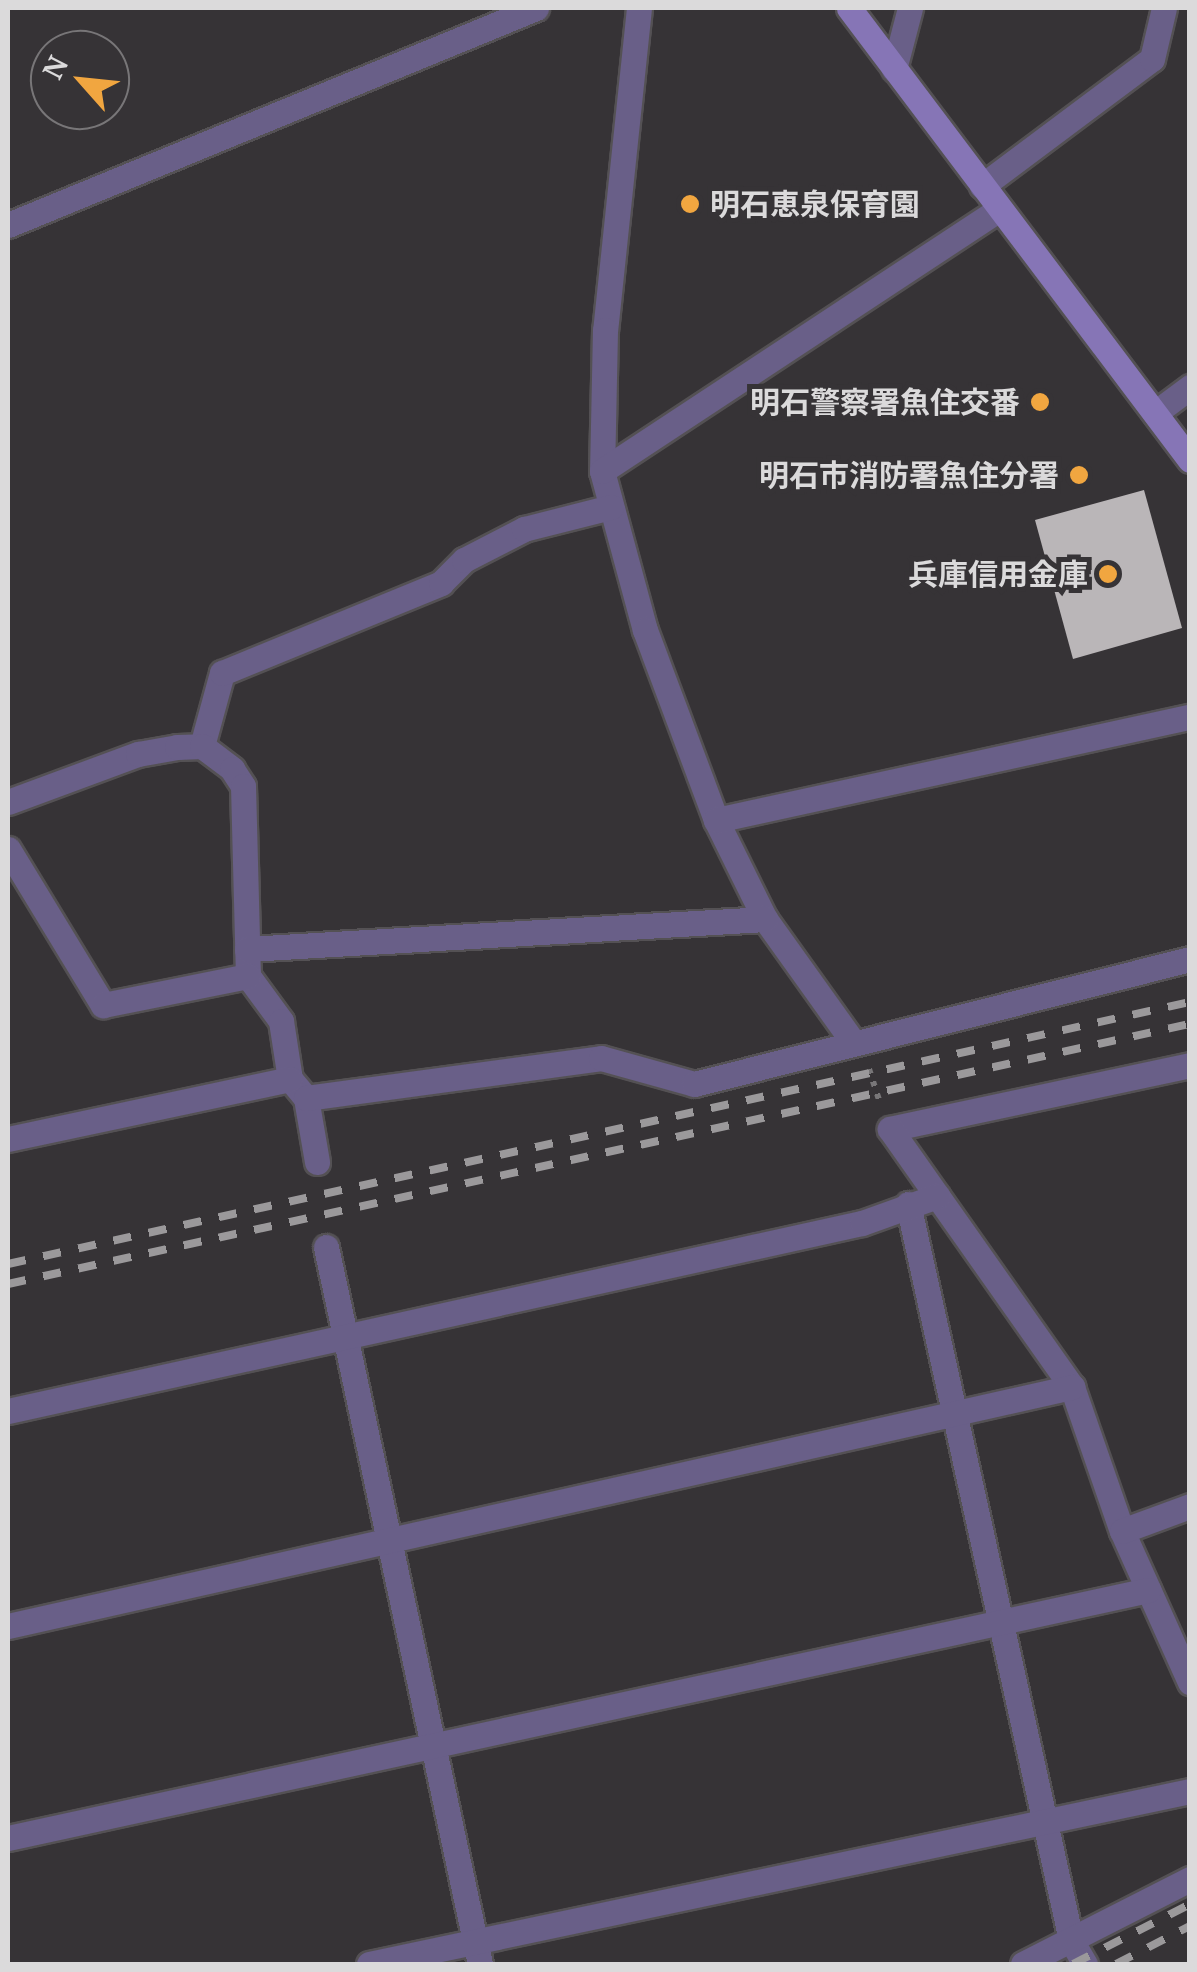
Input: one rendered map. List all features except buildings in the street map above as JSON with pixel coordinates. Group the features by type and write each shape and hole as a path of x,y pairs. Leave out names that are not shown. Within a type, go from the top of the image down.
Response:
{"street":[{"path":"8,225 536,8"},
{"path":"639,8 606,330 602,471 645,630 716,820 765,919 853,1042"},
{"path":"849,8 1190,460"},
{"path":"894,69 910,8"},
{"path":"982,186 1152,59 1164,8"},
{"path":"602,471 998,210"},
{"path":"1155,413 1190,386"},
{"path":"202,746 222,673 441,583 464,560 524,529 611,507"},
{"path":"716,820 1190,716"},
{"path":"8,802 138,754 202,746"},
{"path":"202,746 243,786 248,976 281,1021 318,1162"},
{"path":"8,849 103,1004 248,976"},
{"path":"247,950 765,919"},
{"path":"8,1139 298,1088 601,1058 694,1084 1190,960"},
{"path":"1190,1065 890,1130 1072,1387 1122,1532 1190,1682"},
{"path":"8,1411 862,1223 937,1196"},
{"path":"908,1204 1003,1618 1071,1940 1085,1964"},
{"path":"326,1246 342,1338 477,1953"},
{"path":"8,1626 1072,1387"},
{"path":"1122,1532 1190,1506"},
{"path":"8,1838 1003,1618 1148,1590"},
{"path":"369,1964 477,1953 1046,1820 1190,1791"},
{"path":"1023,1964 1190,1879"}],"path":[{"path":"853,1042 890,1130"}],"railway":[{"path":"8,1264 1190,1002"},
{"path":"8,1284 1190,1024"},
{"path":"1073,1964 1190,1904"},
{"path":"1116,1964 1190,1926"}],"place":[{"name":"明石恵泉保育園","path":"690,204"},
{"name":"明石警察署魚住交番","path":"1040,402"},
{"name":"明石市消防署魚住分署","path":"1079,475"},
{"name":"兵庫信用金庫","path":"1108,574"}]}
